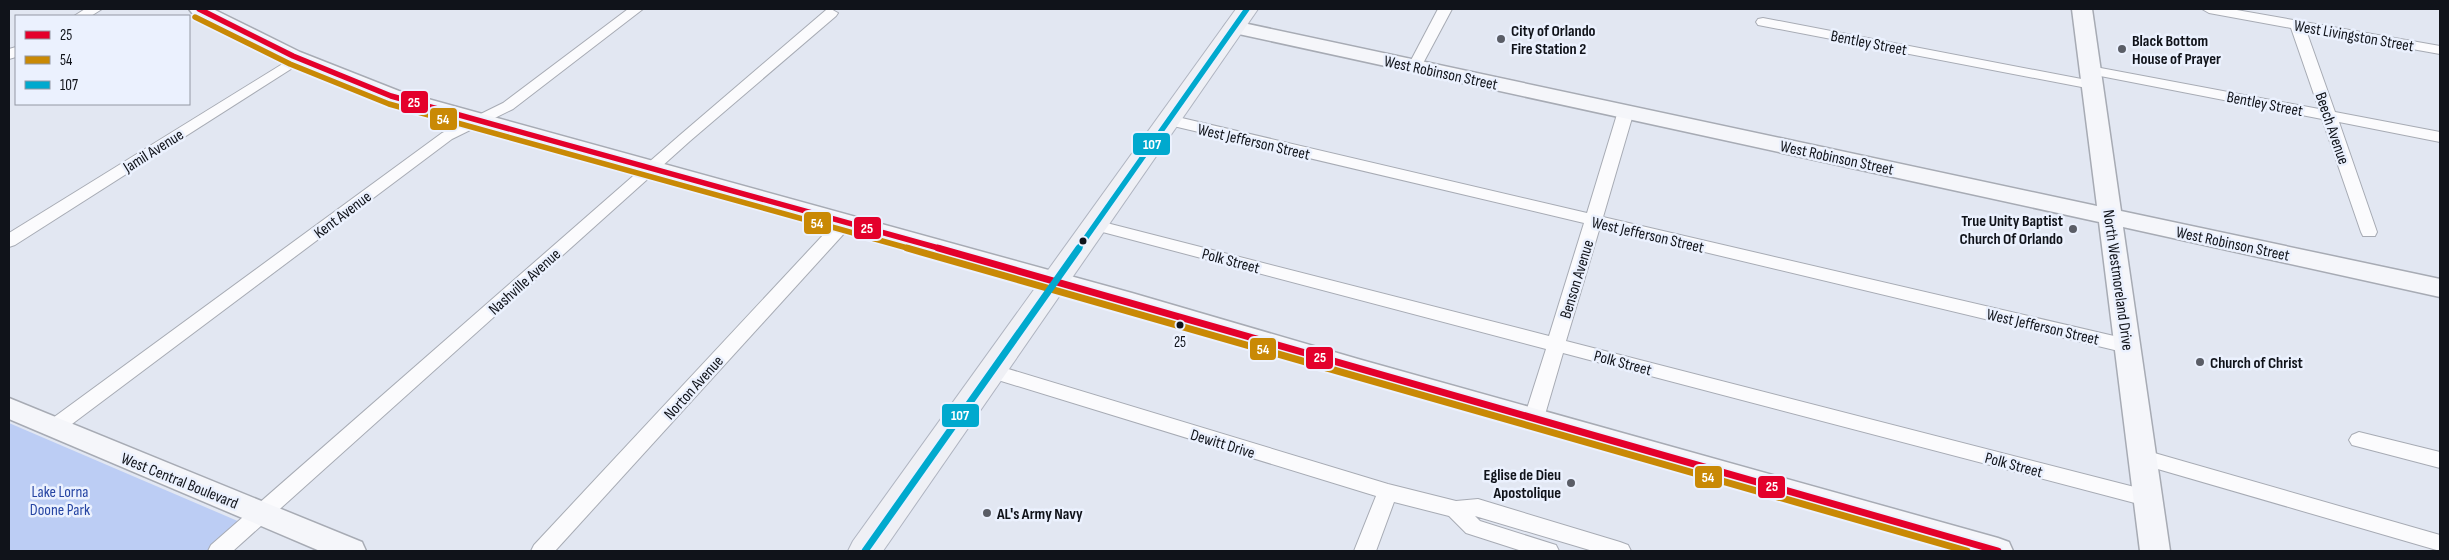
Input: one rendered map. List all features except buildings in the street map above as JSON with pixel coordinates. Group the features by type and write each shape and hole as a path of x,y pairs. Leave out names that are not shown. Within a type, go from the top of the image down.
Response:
{"main road":[{"path":"865,551 1247,9"}],"street":[{"path":"83,15 95,9"},
{"path":"199,9 252,38 297,59 338,77 391,96 1056,281 1998,551"},
{"name":"Kent Avenue","path":"53,428 447,136 508,106 636,9"},
{"name":"Nashville Avenue","path":"219,551 649,169 831,13 813,9"},
{"path":"1415,66 1445,9"},
{"name":"North Westmoreland Drive","path":"2082,9 2150,499 2155,551"},
{"name":"West Livingston Street","path":"2209,9 2440,50"},
{"name":"Bentley Street","path":"1763,22 2091,78 2328,115 2440,137"},
{"name":"Beech Avenue","path":"2297,24 2369,232"},
{"name":"West Robinson Street","path":"1234,27 2440,288"},
{"name":"Jamil Avenue","path":"9,241 297,59"},
{"name":"Benson Avenue","path":"1534,418 1626,111"},
{"name":"West Jefferson Street","path":"1169,120 2128,346"},
{"name":"Norton Avenue","path":"542,551 844,223"},
{"name":"Polk Street","path":"1096,225 2150,499"},
{"name":"Dewitt Drive","path":"992,371 1388,492 1456,510 1478,507 1620,551"},
{"name":"West Central Boulevard","path":"9,408 351,551"},
{"path":"2359,440 2440,460"},
{"path":"2144,458 2440,544"},
{"path":"1365,551 1388,492"},
{"name":"Dewitt Drive","path":"1456,510 1473,527 1548,551"}],"green space":[{"name":"Lake Lorna Doone Park","path":"9,423 240,522 207,551 9,551"}],"transit line":[{"name":"25","path":"199,9 293,56 391,96 1132,302 1358,369 1998,551"},
{"name":"107","path":"865,551 1247,9"},
{"name":"54","path":"195,17 290,64 389,104 1130,310 1356,377 1967,551"}],"place":[{"name":"City of Orlando Fire Station 2","path":"1501,39"},
{"name":"Black Bottom House of Prayer","path":"2122,49"},
{"name":"True Unity Baptist Church Of Orlando","path":"2073,229"},
{"name":"25","path":"1180,325"},
{"name":"Church of Christ","path":"2200,362"},
{"name":"Eglise de Dieu Apostolique","path":"1571,483"},
{"name":"AL's Army Navy","path":"987,513"}]}
